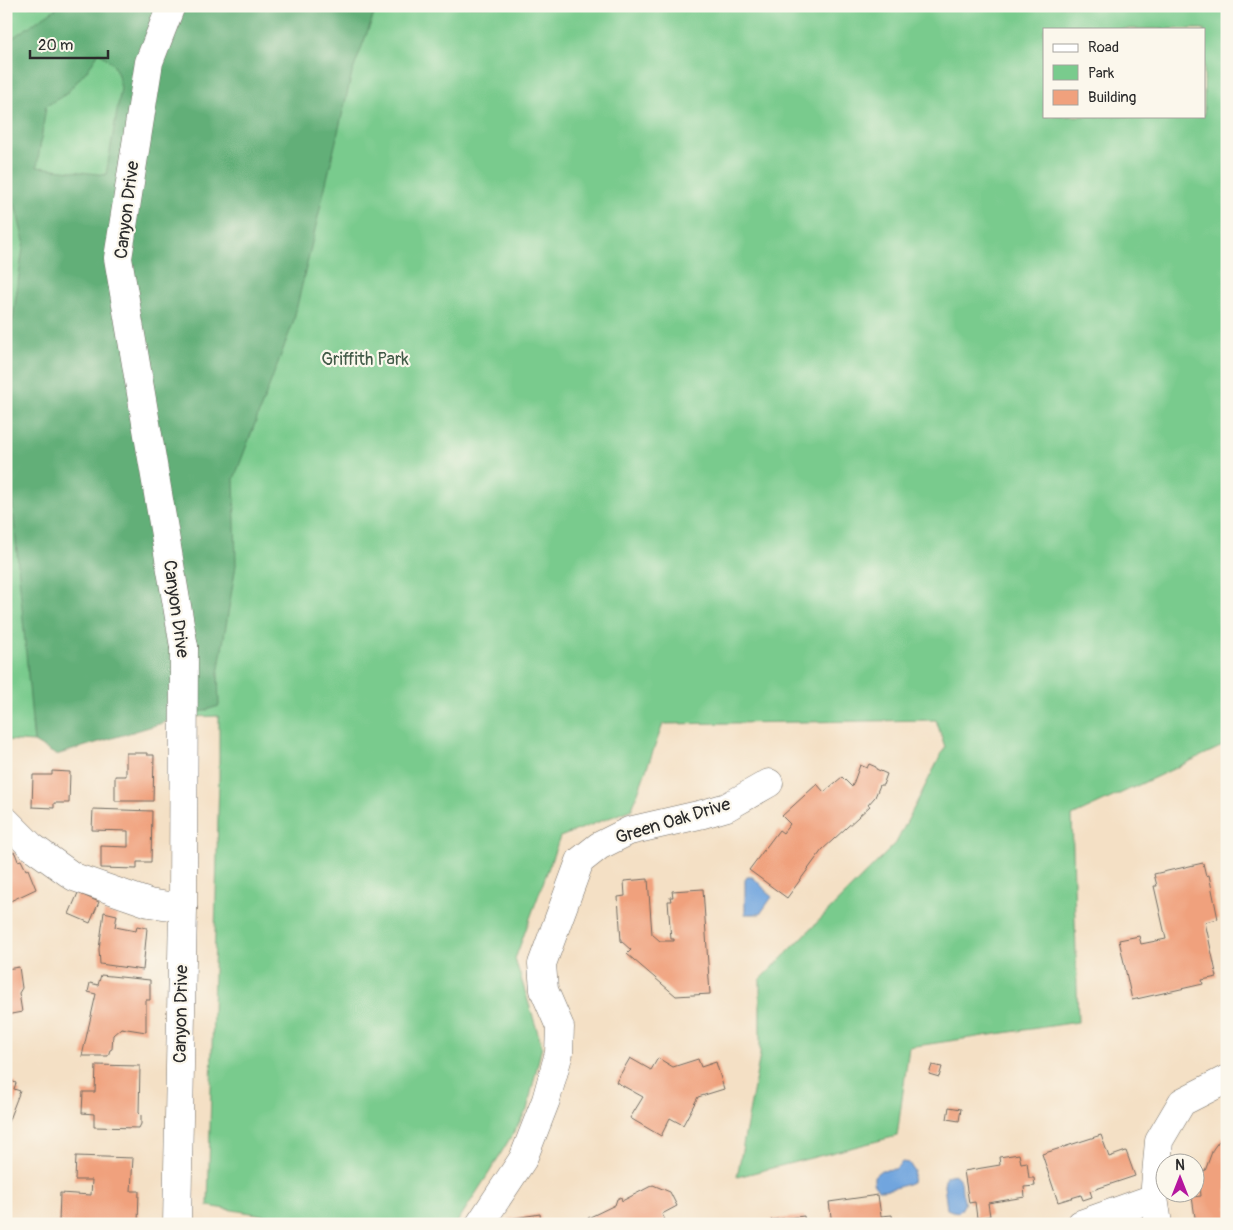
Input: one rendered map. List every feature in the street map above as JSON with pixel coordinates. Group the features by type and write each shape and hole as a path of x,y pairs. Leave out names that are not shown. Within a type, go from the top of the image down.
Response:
{"street":[{"name":"Canyon Drive","path":"172,6 149,62 118,258 184,648 183,908 177,1224"},
{"name":"Green Oak Drive","path":"480,1224 523,1159 549,1091 559,1053 560,1027 544,990 542,964 580,861 598,846 629,831 727,807 770,782"},
{"path":"6,821 31,846 74,876 148,903 183,908"},
{"path":"1081,1224 1156,1211 1159,1141 1182,1102 1227,1079"}],"green space":[{"name":"Griffith Park","path":"6,6 1227,6 1227,744 1072,816 1078,1022 909,1047 897,1136 737,1177 760,1055 760,980 896,843 945,747 936,720 663,724 632,809 560,837 515,959 542,1046 527,1110 456,1224 288,1224 288,1219 208,1206 219,716 32,722 34,742 6,740"},
{"path":"60,6 377,6 352,73 293,323 234,479 236,565 218,674 219,706 56,755 34,742 6,431 6,367 24,241 15,204 6,199 6,42","holes":["99,52 113,64 121,88 106,175 37,167 46,106 66,94 89,68"]}],"water":[{"path":"747,877 755,879 772,897 760,914 745,914 745,880"},
{"path":"902,1162 909,1163 914,1171 912,1182 895,1188 878,1190 874,1183 874,1176 881,1170 895,1169"},
{"path":"954,1174 961,1182 964,1200 964,1204 959,1212 947,1209 944,1185 946,1176"}],"building":[{"path":"126,753 154,755 153,801 115,801 115,776 126,776"},
{"path":"869,764 887,774 883,785 880,785 875,797 868,805 870,806 822,850 787,898 749,870 779,830 783,833 790,824 782,816 817,784 824,792 842,777 852,787 860,765 867,768"},
{"path":"52,771 70,772 69,803 54,803 54,808 32,807 33,775 52,775"},
{"path":"93,809 152,811 151,862 137,862 137,869 101,868 101,846 128,847 128,831 92,830"},
{"path":"6,849 15,853 18,861 21,860 26,870 28,869 36,889 6,903"},
{"path":"1203,863 1206,876 1209,875 1218,919 1205,922 1217,977 1202,980 1203,984 1132,1000 1119,940 1139,936 1141,944 1166,939 1154,886 1157,886 1154,874"},
{"path":"648,879 652,934 660,941 674,941 674,939 671,939 668,901 671,901 670,897 673,897 672,891 703,889 710,994 676,996 627,954 631,950 621,941 618,897 625,896 624,881"},
{"path":"78,893 99,902 90,923 69,914"},
{"path":"104,912 117,915 115,927 136,931 137,926 147,928 143,970 100,964 99,949"},
{"path":"19,967 22,988 19,993 22,1012 6,1015 6,969"},
{"path":"101,975 150,980 150,1000 146,1000 146,1032 121,1028 113,1035 112,1049 108,1056 82,1056 96,994 88,992 90,983 98,985"},
{"path":"630,1058 651,1070 658,1058 673,1067 698,1059 701,1067 716,1062 724,1089 698,1097 683,1125 670,1118 661,1136 630,1118 643,1097 616,1082"},
{"path":"96,1065 140,1066 139,1113 141,1115 141,1124 139,1128 94,1127 94,1114 82,1113 83,1092 95,1092"},
{"path":"932,1065 942,1067 939,1077 929,1074"},
{"path":"6,1079 16,1083 14,1089 20,1091 8,1122 6,1121"},
{"path":"949,1107 961,1109 959,1121 947,1119"},
{"path":"1227,1134 1227,1224 1196,1224 1193,1202 1206,1202 1206,1168 1213,1149"},
{"path":"1101,1135 1109,1157 1126,1151 1135,1176 1090,1191 1092,1197 1083,1200 1081,1195 1058,1202 1042,1154"},
{"path":"1019,1154 1021,1163 1027,1162 1029,1178 1034,1178 1035,1186 1024,1187 1025,1197 988,1203 990,1216 977,1218 975,1202 969,1203 964,1171 1000,1165 999,1157"},
{"path":"76,1156 133,1158 131,1191 139,1191 138,1224 59,1223 60,1193 91,1195 92,1180 75,1180"},
{"path":"653,1185 670,1192 677,1206 662,1214 665,1220 657,1224 588,1224 588,1218 615,1205 617,1199 621,1197 622,1201"},
{"path":"878,1195 881,1216 892,1215 893,1224 832,1224 829,1202"},
{"path":"540,1214 541,1224 510,1224 509,1219"},
{"path":"804,1216 805,1224 772,1224 771,1220"}]}
